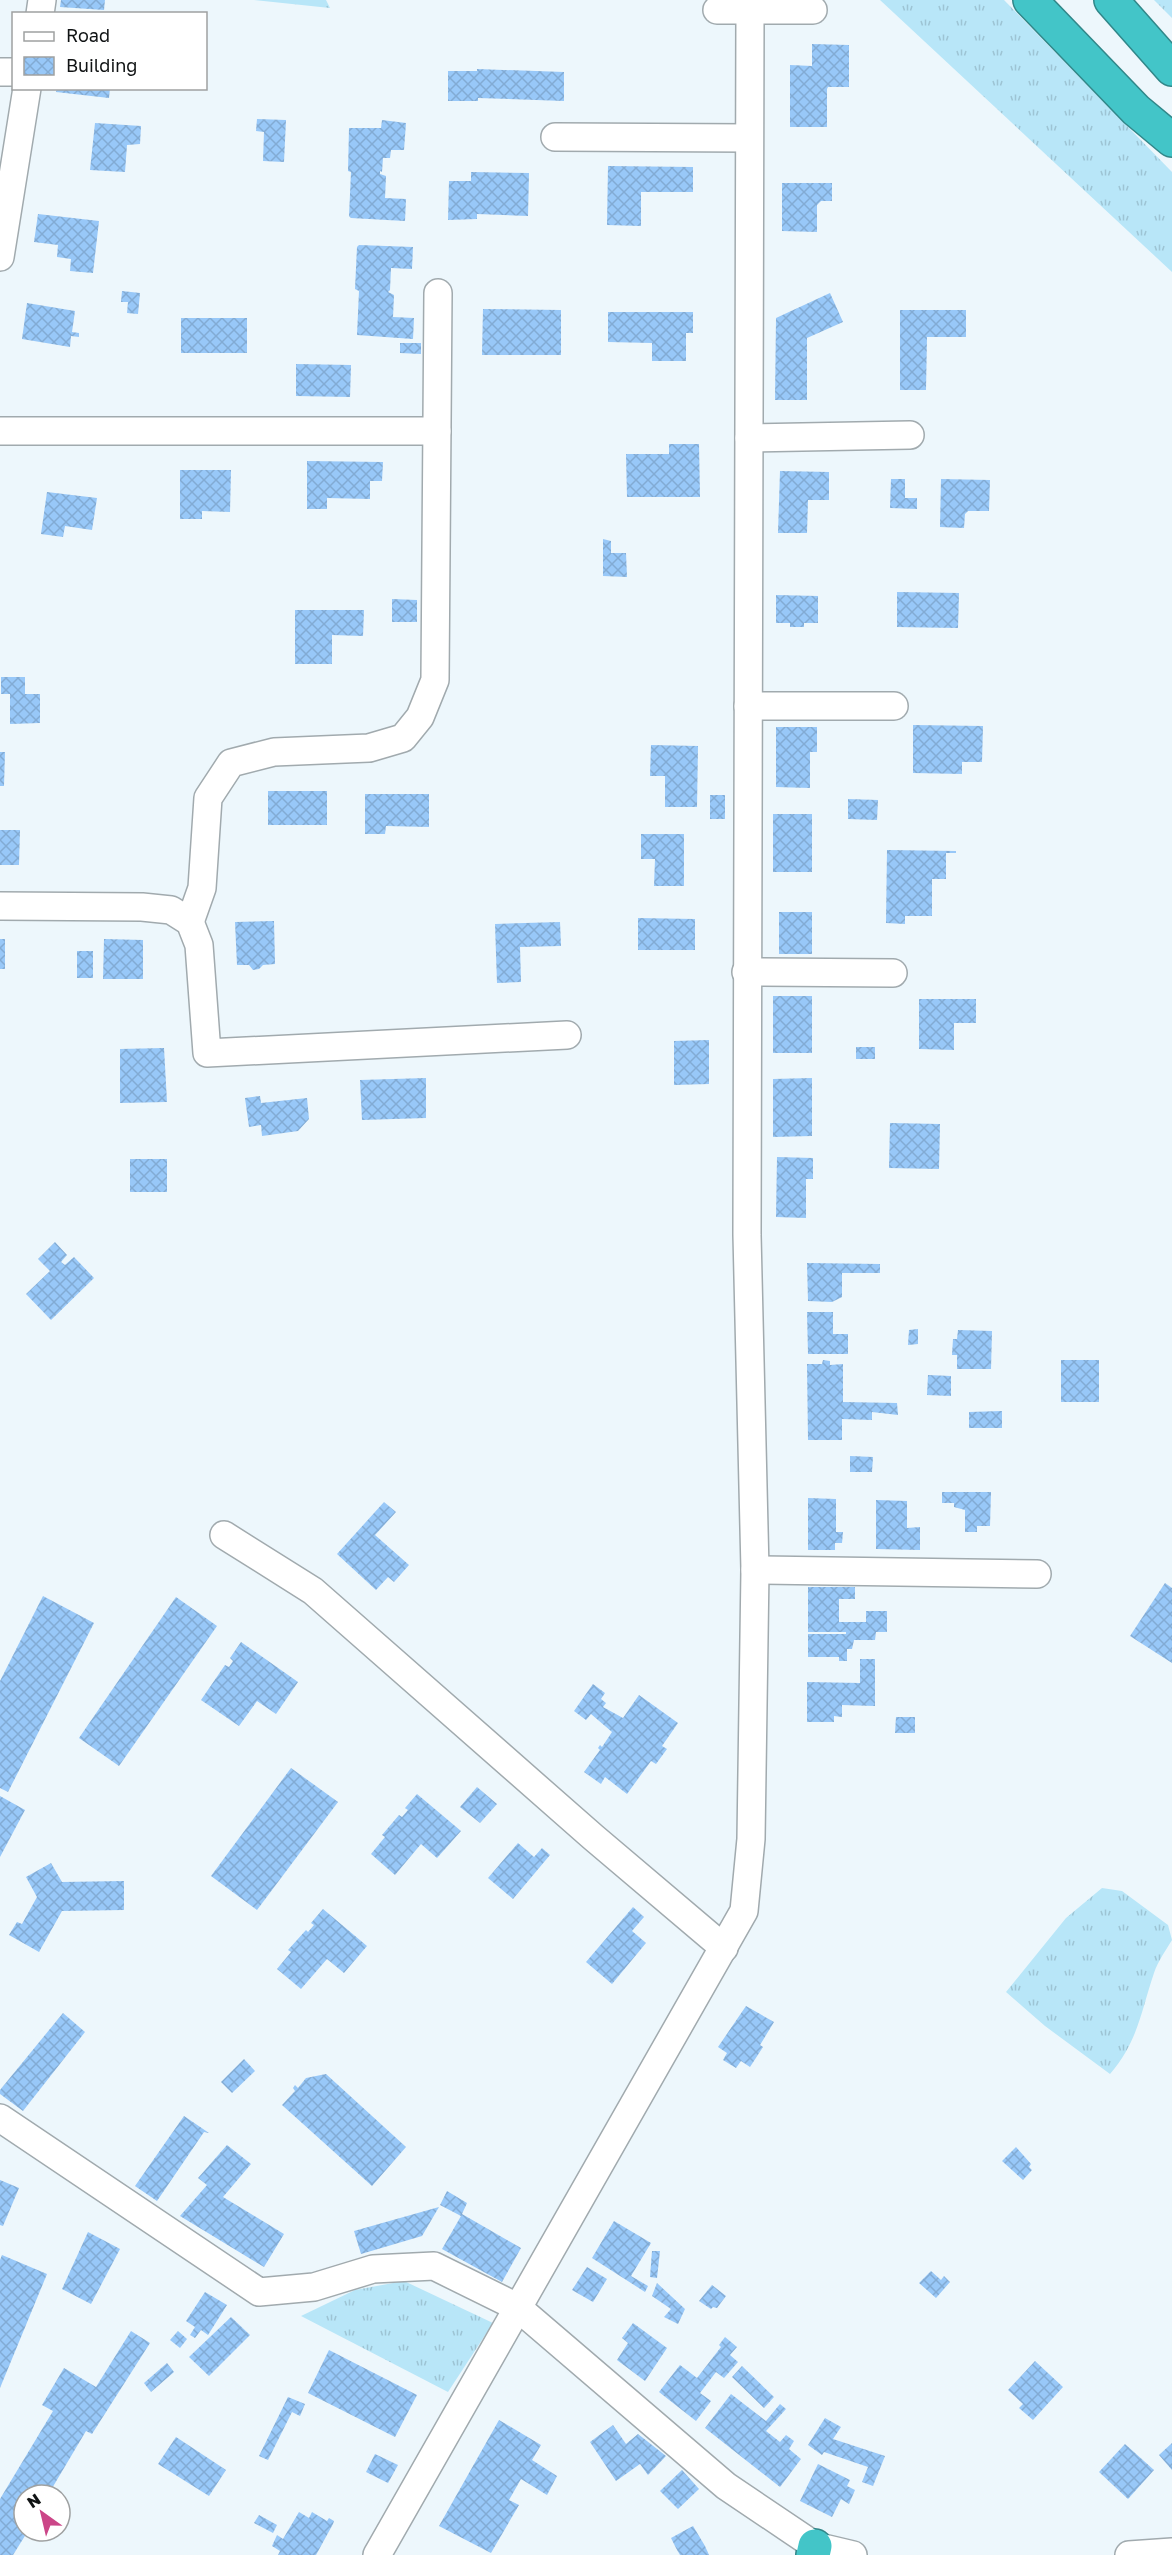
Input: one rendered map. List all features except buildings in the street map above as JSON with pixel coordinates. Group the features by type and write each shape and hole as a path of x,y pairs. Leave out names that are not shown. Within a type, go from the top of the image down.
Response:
{"highway":[{"path":"1030,0 1136,110 1172,140"},
{"path":"1058,0 1172,129"},
{"path":"1111,0 1172,69"}],"street":[{"path":"717,10 750,12 813,10"},
{"path":"377,2555 744,1911 751,1839 755,1570 747,1235 746,972 750,12"},
{"path":"0,257 27,90"},
{"path":"555,137 749,138"},
{"path":"190,922 202,888 208,798 231,763 274,752 369,748 403,738 420,717 435,680 438,293"},
{"path":"0,431 437,431"},
{"path":"749,438 910,435"},
{"path":"748,706 894,706"},
{"path":"0,906 142,907 171,910 190,922 200,945 207,1053 567,1035"},
{"path":"746,972 893,973"},
{"path":"224,1535 313,1592 585,1830 724,1948"},
{"path":"755,1570 1037,1574"},
{"path":"0,2118 259,2292 314,2287 373,2270 434,2266 517,2307 726,2486 814,2550 853,2555"},
{"path":"1129,2555 1172,2552"}],"green space":[{"path":"254,0 326,0 330,8"},
{"path":"880,0 1004,0 1172,172 1172,272"},
{"path":"1154,0 1172,0 1172,18"},
{"path":"1102,1888 1122,1891 1168,1925 1172,1940 1156,1969 1133,2038 1110,2074 1045,2026 1006,1992 1066,1918"},
{"path":"404,2281 493,2323 448,2392 301,2316 355,2290"}]}
